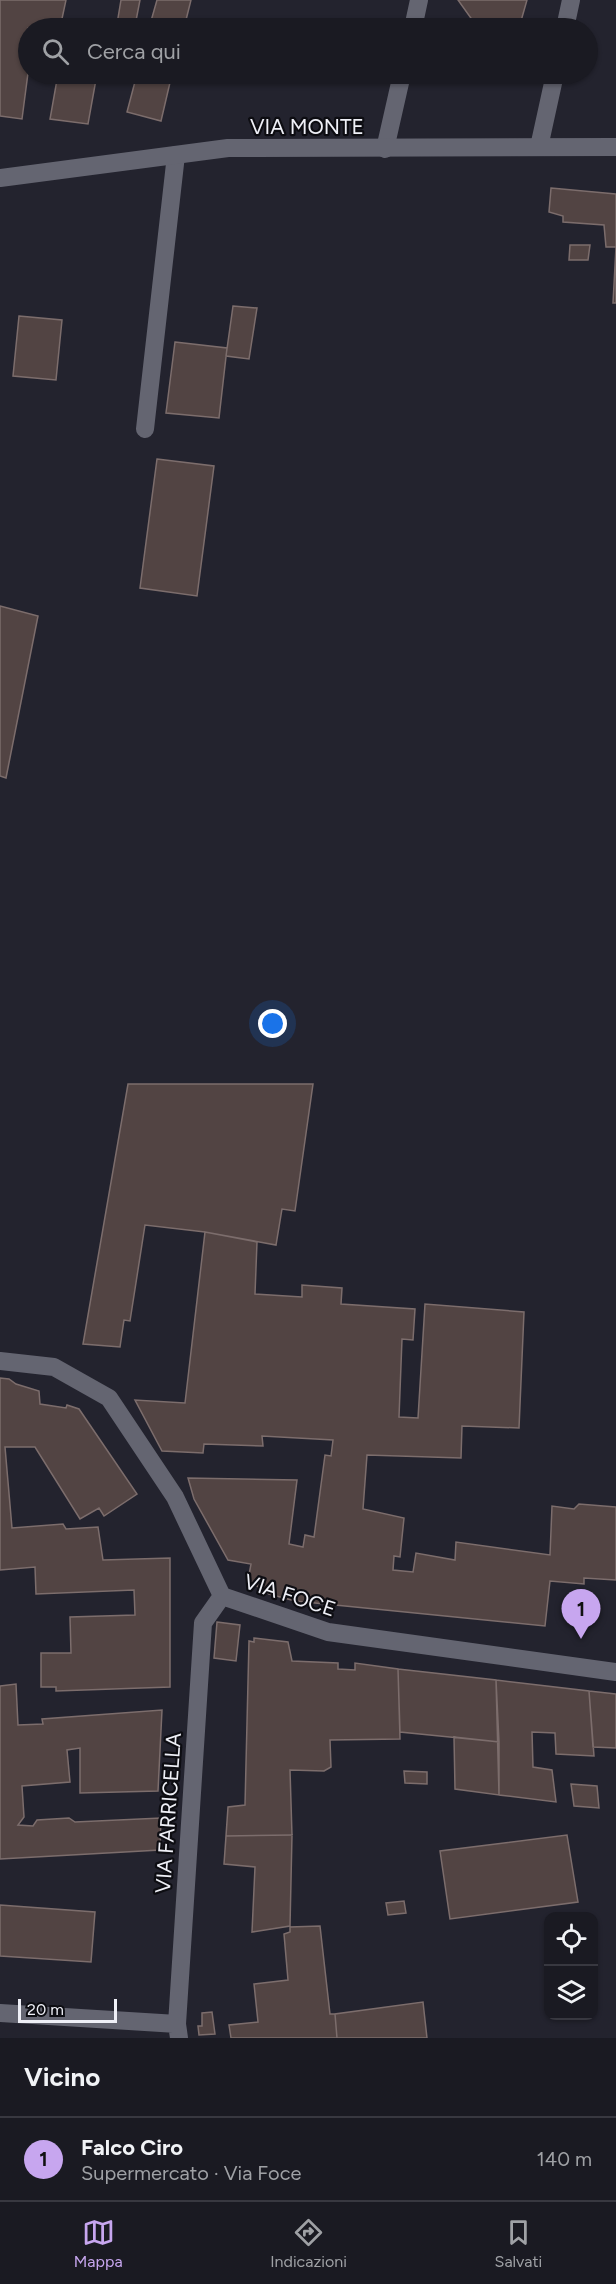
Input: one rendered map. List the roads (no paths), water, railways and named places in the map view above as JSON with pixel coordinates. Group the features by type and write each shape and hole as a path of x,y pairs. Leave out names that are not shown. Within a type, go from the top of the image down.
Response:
{"street":[{"path":"415,18 419,0"},
{"path":"567,18 571,0"},
{"path":"384,149 400,84"},
{"path":"539,147 553,84"},
{"name":"VIA MONTE","path":"0,178 228,148 616,147"},
{"path":"145,429 176,155"},
{"name":"VIA FOCE","path":"0,1361 54,1367 109,1398 175,1497 222,1596 327,1632 616,1672"},
{"name":"VIA FARRICELLA","path":"178,2031 203,1623 222,1596"},
{"path":"0,2013 178,2031"}],"place":[{"name":"Falco Ciro","path":"581,1639"}]}
